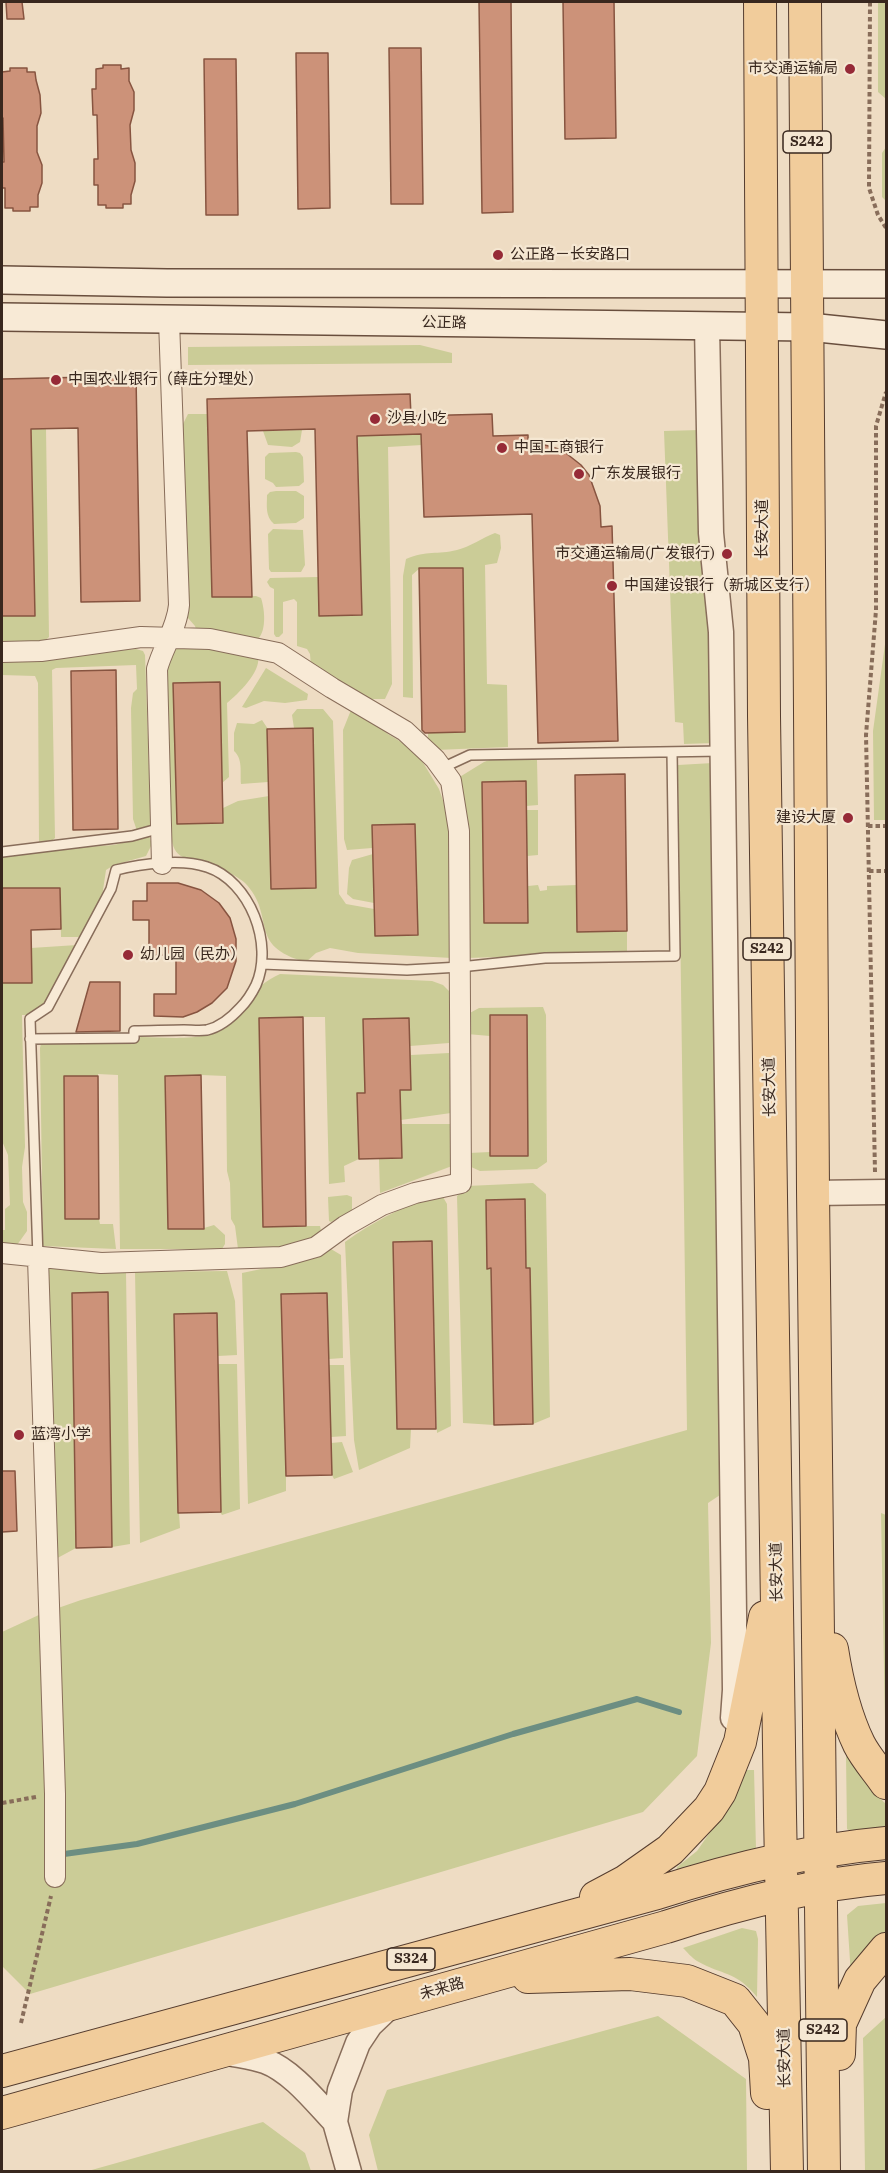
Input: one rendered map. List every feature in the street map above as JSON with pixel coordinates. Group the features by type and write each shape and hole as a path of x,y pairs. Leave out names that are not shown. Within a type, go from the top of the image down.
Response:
{"main road":[{"name":"长安大道","path":"760,2 764,716 787,2172"},
{"name":"S242","path":"805,2 809,283 813,1193 824,2172"},
{"path":"2,280 167,283 886,284"},
{"name":"公正路","path":"2,317 809,327 886,334"},
{"path":"818,1556 835,1668 847,1711 860,1746 886,1783"},
{"path":"549,1922 626,1881 670,1850 710,1809 720,1792 740,1742 777,1560"},
{"path":"822,1850 886,1843"},
{"name":"S324","path":"2,2072 657,1893 715,1875 822,1850"},
{"name":"未来路","path":"2,2113 666,1927 724,1908 822,1888 886,1878"},
{"path":"834,2172 840,2024 860,1980 886,1949"},
{"path":"435,1990 527,1977 630,1974 687,1981 735,2000 754,2024 765,2058 771,2152 776,2172"},
{"path":"138,2033 148,2073"}],"street":[{"path":"162,864 157,669 161,654 177,620 179,605 169,320"},
{"path":"707,326 711,533 721,632 735,1690 730,1737 721,1768 711,1790 710,1809"},
{"path":"2,652 41,651 141,638 169,638 210,639 278,653 405,731 435,759 451,781 459,831 461,1183 416,1193 382,1205 345,1226 316,1247 281,1257 101,1263 2,1253"},
{"path":"813,1193 881,1185"},
{"path":"38,1258 55,1794 55,1877"},
{"path":"349,2172 335,2122 340,2090 351,2056 370,2025 393,2003"},
{"path":"221,2052 266,2061 290,2077 335,2122"}],"lane":[{"path":"442,768 470,755 722,751"},
{"path":"262,964 407,970 545,958 675,956 672,752"},
{"path":"2,852 132,836 161,828"},
{"path":"30,1039 134,1038 134,1031 207,1030 223,1023 235,1014 248,999 257,984 262,964 256,918 245,897 231,880 207,867 188,863 116,870 111,889 48,1007 30,1019 30,1039 38,1258"}],"path":[{"path":"870,2 868,188 878,215 886,228"},
{"path":"881,1185 866,735 876,610 876,426 886,392"},
{"path":"868,826 886,826"},
{"path":"869,871 886,871"},
{"path":"2,1803 55,1794"},
{"path":"21,2023 55,1877"}],"green space":[{"path":"878,2 886,2 886,99 878,92"},
{"path":"886,147 886,201 882,197 882,153"},
{"path":"420,345 452,353 452,363 188,365 188,347"},
{"path":"188,414 207,414 212,597 256,596 261,598 264,615 263,627 256,641 197,632 188,618 178,434"},
{"path":"31,429 46,429 49,637 40,645 2,646 2,616 35,615"},
{"path":"302,430 300,442 292,447 268,445 263,431"},
{"path":"700,430 712,633 715,743 684,744 683,723 675,722 664,431"},
{"path":"421,434 422,445 388,447 392,684 385,699 366,699 311,666 307,649 297,646 297,602 294,599 283,602 283,633 276,637 274,634 274,589 267,582 270,578 318,577 319,616 362,615 357,436"},
{"path":"296,452 303,457 304,482 299,486 276,487 265,479 265,457 269,453"},
{"path":"276,491 296,491 304,496 304,518 296,523 274,524 268,514 267,495"},
{"path":"273,529 303,530 305,565 301,572 271,572 269,569 268,534"},
{"path":"495,533 500,535 501,548 497,563 485,565 487,684 507,685 508,747 436,750 428,742 428,733 465,732 463,568 420,568 412,575 413,698 403,697 403,576 406,559 420,554 462,549"},
{"path":"885,568 886,637 885,642"},
{"path":"885,642 886,820 874,820 873,731"},
{"path":"180,644 258,657 258,663 252,676 227,703 229,777 222,783 223,808 238,801 269,796 268,782 241,784 240,762 234,751 234,733 237,723 254,724 262,720 268,729 294,728 292,715 297,709 323,709 333,721 339,894 346,904 374,909 374,903 353,899 347,894 349,868 352,860 373,854 372,848 347,850 344,839 343,730 351,710 366,717 416,751 439,789 448,815 453,853 452,958 358,953 330,948 316,953 306,962 287,955 276,948 269,939 260,907 245,883 213,864 178,854 172,843 171,833 166,673 172,652"},
{"path":"136,649 143,651 145,655 150,829 137,831 133,819 131,708 133,693 137,689 136,665 56,668 52,670 55,838 49,843 39,844 38,683 35,676 2,675 2,659 42,658"},
{"path":"266,668 308,694 307,700 285,703 264,701 246,708 242,707"},
{"path":"492,759 537,760 538,805 526,806 525,781 482,782 485,923 528,923 528,886 538,885 540,891 547,890 547,886 577,885 577,932 627,931 627,953 467,958 458,778"},
{"path":"713,763 723,1493 708,1503 711,1643 697,1756 643,1812 30,1994 2,1966 2,1632 41,1614 81,1600 687,1430 678,765"},
{"path":"526,810 538,810 538,855 527,856"},
{"path":"149,836 152,844 146,856 114,865 106,870 102,897 81,937 61,937 60,888 2,888 2,857 114,845"},
{"path":"77,945 47,1001 34,1015 22,1015 25,1147 22,1167 27,1231 17,1245 2,1243 2,1230 5,1230 5,1209 10,1205 8,1155 2,1141 2,983 32,983 31,948"},
{"path":"280,974 432,981 443,985 449,991 449,1043 410,1046 411,1055 449,1053 451,1113 401,1120 402,1124 451,1124 452,1166 380,1193 379,1159 359,1159 344,1166 345,1182 329,1184 325,1017 303,1017 306,1226 320,1226 322,1235 281,1248 238,1249 235,1226 231,1219 230,1183 227,1171 226,1076 201,1075 204,1228 214,1225 225,1235 225,1244 222,1249 120,1249 118,1075 98,1074 99,1219 100,1224 113,1224 116,1249 43,1246 41,1044 49,1041 203,1036 225,1027 263,984"},
{"path":"543,1007 546,1015 547,1162 537,1169 480,1171 469,1166 469,1153 490,1152 490,1036 467,1034 468,1014 479,1008"},
{"path":"533,1183 546,1194 550,1417 533,1424 530,1269 526,1268 525,1200 487,1200 488,1268 491,1268 494,1425 463,1423 457,1196 467,1186"},
{"path":"347,1195 352,1197 352,1212 329,1221 328,1197"},
{"path":"431,1196 443,1197 447,1204 451,1426 437,1433 432,1242 397,1429 411,1429 410,1448 359,1470 354,1440 345,1242 387,1216"},
{"path":"331,1249 341,1255 343,1358 329,1359 329,1365 344,1365 346,1436 331,1437 331,1443 342,1442 353,1472 334,1479 332,1475 286,1476 286,1491 248,1504 242,1273 319,1257"},
{"path":"48,1265 85,1271 126,1272 130,1544 112,1547 108,1293 72,1293 76,1548 52,1561"},
{"path":"227,1271 235,1301 237,1355 218,1356 218,1364 237,1364 240,1509 222,1515 220,1512 179,1513 180,1528 140,1543 135,1272"},
{"path":"881,1513 886,1515 886,1723 885,1721"},
{"path":"846,1756 858,1766 886,1804 886,1831 856,1835 847,1829"},
{"path":"744,1770 754,1770 756,1849 748,1859 675,1878 677,1867 697,1851 713,1828 730,1801"},
{"path":"886,1903 886,1935 851,1976 847,1915 858,1906"},
{"path":"742,1928 756,1931 758,1939 757,1997 742,1982 697,1961 683,1948"},
{"path":"658,2016 746,2079 747,2171 378,2171 369,2135 387,2090"},
{"path":"886,2017 886,2171 865,2171 863,2038"},
{"path":"263,2122 305,2153 311,2171 88,2171"}],"building":[{"path":"6,2 22,2 24,19 7,19"},
{"path":"479,2 511,2 513,212 482,213"},
{"path":"563,2 614,2 616,138 565,139"},
{"path":"389,48 421,48 423,204 391,204"},
{"path":"296,53 328,53 330,208 298,209"},
{"path":"204,59 236,59 238,215 206,215"},
{"path":"103,65 121,65 121,69 129,68 129,81 134,92 134,110 130,125 135,181 131,204 123,204 123,208 106,208 106,205 98,205 98,185 94,185 94,159 98,159 97,115 93,115 92,89 96,89 96,69 103,68"},
{"path":"10,68 27,68 27,72 35,72 40,95 41,113 37,126 37,152 42,165 42,183 38,195 38,207 30,207 30,211 13,211 13,208 5,208 5,188 2,188 2,162 4,162 2,72 10,71"},
{"path":"136,376 140,601 81,602 78,428 31,429 35,616 2,616 2,379"},
{"path":"410,394 411,416 492,414 493,436 528,435 528,445 545,445 562,450 581,465 589,475 600,506 601,527 612,526 618,741 538,743 532,514 424,517 421,434 357,436 362,615 319,616 315,429 247,431 252,597 212,597 207,399"},
{"path":"419,568 463,568 465,732 425,733 422,730"},
{"path":"116,670 118,829 73,830 71,671"},
{"path":"220,682 223,823 177,824 173,683"},
{"path":"313,728 316,888 271,889 267,729"},
{"path":"625,774 627,931 577,932 575,775"},
{"path":"526,781 528,923 484,923 482,782"},
{"path":"415,824 418,935 375,936 372,825"},
{"path":"147,883 178,883 201,890 219,903 230,918 236,939 236,961 227,988 212,1003 183,1017 154,1016 154,994 176,994 176,955 149,955 149,920 133,920 133,901 147,901"},
{"path":"2,888 60,888 61,929 31,930 32,983 2,983"},
{"path":"90,982 120,982 120,1031 76,1032"},
{"path":"490,1015 527,1015 528,1156 490,1156"},
{"path":"303,1017 306,1226 263,1227 259,1018"},
{"path":"409,1018 411,1090 400,1090 402,1158 359,1159 357,1093 365,1093 363,1019"},
{"path":"201,1075 204,1229 168,1229 165,1076"},
{"path":"64,1076 98,1076 99,1219 65,1219"},
{"path":"525,1199 526,1268 530,1268 533,1424 494,1425 491,1268 487,1269 486,1200"},
{"path":"432,1241 436,1429 397,1429 393,1242"},
{"path":"108,1292 112,1547 76,1548 72,1293"},
{"path":"327,1293 332,1475 286,1476 281,1294"},
{"path":"217,1313 221,1512 178,1513 174,1314"},
{"path":"2,1471 15,1471 17,1531 2,1532"}],"waterway":[{"path":"64,1854 137,1844 295,1804 513,1734 637,1699 679,1712"}],"place":[{"name":"市交通运输局","path":"850,69"},
{"name":"公正路－长安路口","path":"498,255"},
{"name":"中国农业银行（薛庄分理处）","path":"56,380"},
{"name":"沙县小吃","path":"375,419"},
{"name":"中国工商银行","path":"502,448"},
{"name":"广东发展银行","path":"579,474"},
{"name":"市交通运输局(广发银行)","path":"727,554"},
{"name":"中国建设银行（新城区支行）","path":"612,586"},
{"name":"建设大厦","path":"848,818"},
{"name":"幼儿园（民办）","path":"128,955"},
{"name":"蓝湾小学","path":"19,1435"}]}
